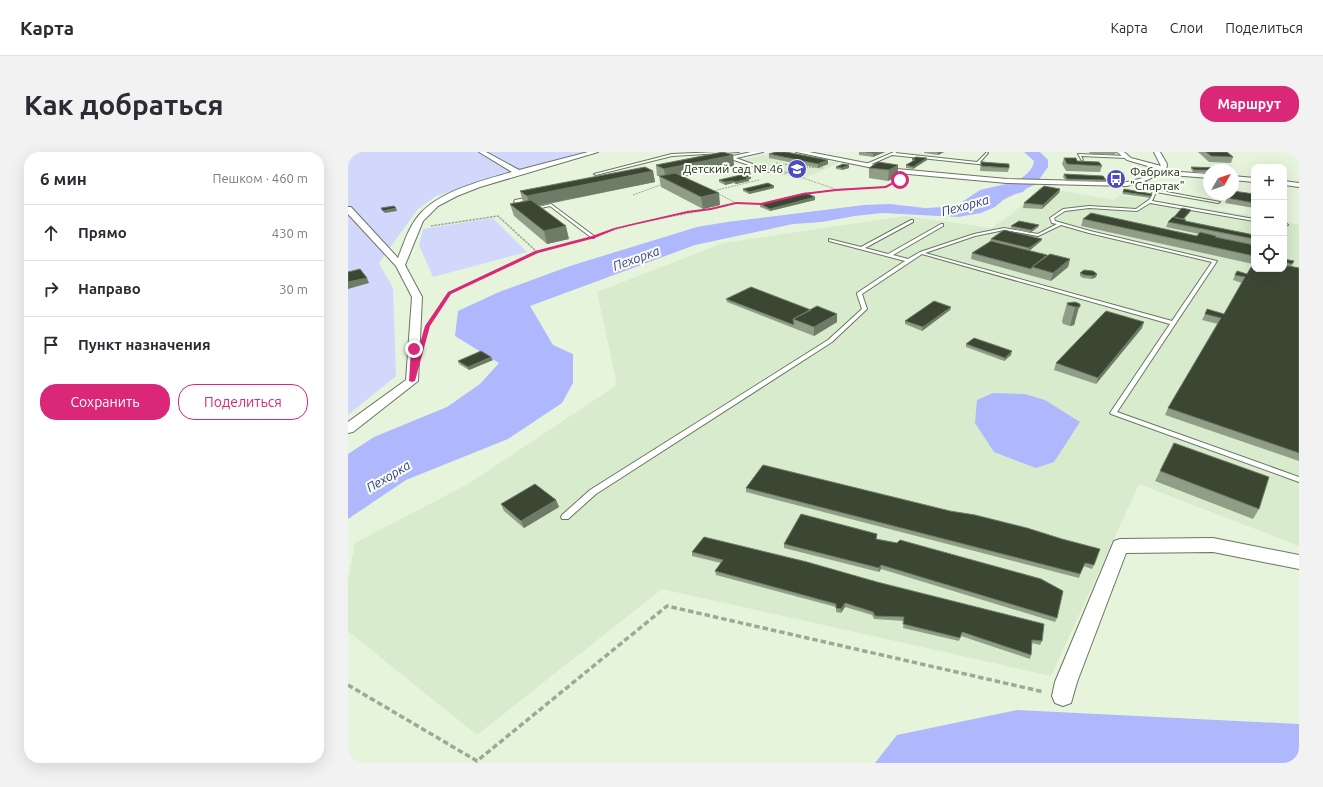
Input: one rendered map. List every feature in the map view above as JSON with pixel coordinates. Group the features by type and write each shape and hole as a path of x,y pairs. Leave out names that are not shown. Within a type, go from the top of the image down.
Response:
{"street":[{"path":"482,152 521,173"},
{"path":"400,265 415,229 423,216 438,202 460,192 595,152"},
{"path":"708,163 760,152"},
{"path":"799,152 897,171 925,174 1007,181 1127,184 1141,180 1162,170 1164,164 1157,152"},
{"path":"1120,152 1126,157 1162,170 1203,175"},
{"path":"1239,179 1251,180"},
{"path":"1287,183 1299,185"},
{"path":"520,204 548,195"},
{"path":"348,209 400,265 417,297 412,381 348,429"},
{"path":"1062,696 1066,682 1120,546 1213,545 1299,562"}],"lane":[{"path":"596,174 672,154 738,152"},
{"path":"866,165 896,152"},
{"path":"978,163 987,153"},
{"path":"892,154 993,165"},
{"path":"1082,160 1079,155 1126,157"},
{"path":"732,158 770,171"},
{"path":"1141,180 1155,191 1218,202"},
{"path":"1155,191 1152,200 1137,210 1089,207 1064,210 1052,218 1053,222 1089,232 1215,261 1113,413 1299,480"},
{"path":"1149,202 1251,219"},
{"path":"528,210 551,206 593,237"},
{"path":"861,248 912,221"},
{"path":"889,255 942,224"},
{"path":"565,517 593,492 830,341 866,309 859,294 922,253 974,235 1004,229 1038,235 1061,224"},
{"path":"830,240 909,261"},
{"path":"922,253 1173,323"}],"path":[{"path":"774,164 778,162 804,167 776,176"},
{"path":"775,168 836,190"},
{"path":"428,326 450,293 537,252 593,237 615,229 687,212 711,209 736,203 762,204 803,194 836,190 886,187 909,176 925,174"},
{"path":"736,203 713,190 762,179"},
{"path":"633,195 665,183 659,181"},
{"path":"415,229 498,216 537,252"},
{"path":"348,685 477,761 667,606 1062,696"}],"shaded area":[{"path":"348,152 586,152 515,171 436,196 418,209 379,263 393,288 396,376 348,415"},
{"name":"Детский сад № 46","path":"774,153 784,153 839,163 800,180 741,160"},
{"path":"1040,187 1114,200 1120,195 1251,216 1251,272 1287,272 1287,222 1299,225 1299,546 1139,484 1051,676 662,589 477,735 348,631 348,581 355,543 468,484 617,385 597,292 723,243 905,216 991,228 1012,214"},
{"path":"493,218 527,252 433,277 419,245 423,229"}],"water":[{"path":"1006,184 1029,185 1023,192 1008,196 995,207 981,213 958,217 882,213 855,216 822,222 793,224 695,245 530,306 553,345 573,354 573,383 562,403 508,439 406,480 348,519 348,454 374,437 447,407 480,384 499,363 455,336 458,311 499,292 570,266 697,227 864,205 890,204 925,208 944,207 959,204 980,190"},
{"path":"993,393 1025,394 1045,400 1080,422 1054,462 1036,468 994,452 975,423 977,400"},
{"path":"1017,710 1299,724 1299,763 875,763 897,735"}],"building":[{"path":"723,152 733,155 664,169 656,165"},
{"path":"786,152 828,160 818,164 769,154"},
{"path":"1206,152 1227,152 1233,157 1211,156"},
{"path":"916,157 927,158 913,167 906,165 915,160 912,159"},
{"path":"1064,158 1076,158 1077,161 1099,162 1102,166 1067,164"},
{"path":"878,162 898,165 889,170 869,168"},
{"path":"981,162 1009,164 1009,168 981,166"},
{"path":"843,164 849,165 842,168 836,167"},
{"path":"645,167 653,171 527,196 520,191"},
{"path":"760,167 769,170 764,171 756,168"},
{"path":"1191,167 1203,167 1203,170 1194,170"},
{"path":"675,173 719,193 701,197 659,176"},
{"path":"745,174 751,177 746,178 749,179 735,182 725,182 719,180"},
{"path":"1064,174 1103,176 1106,180 1067,179"},
{"path":"768,183 774,186 749,192 743,189"},
{"path":"1044,186 1060,189 1043,205 1024,203"},
{"path":"1124,189 1152,194 1151,196 1123,192"},
{"path":"1239,192 1251,194 1251,202 1238,200"},
{"path":"806,193 815,197 770,209 760,204"},
{"path":"531,200 566,226 544,231 510,204"},
{"path":"394,206 396,208 383,211 381,208"},
{"path":"1182,208 1191,210 1183,219 1174,217"},
{"path":"1091,213 1197,236 1200,232 1216,236 1215,237 1251,244 1251,255 1083,219"},
{"path":"1173,217 1186,220 1185,221 1251,234 1251,238 1168,222"},
{"path":"1019,221 1039,225 1031,230 1011,226"},
{"path":"1004,230 1042,239 1029,248 991,239"},
{"path":"991,241 1047,255 1031,269 972,253"},
{"path":"1050,254 1070,259 1053,273 1032,267"},
{"path":"1287,260 1294,261 1292,264 1287,263"},
{"path":"1287,266 1299,268 1299,453 1168,408 1221,318 1205,314 1207,309 1224,314 1245,277 1235,275 1237,271 1247,274 1251,267 1251,272 1287,272"},
{"path":"360,269 367,278 348,282 348,272"},
{"path":"1084,270 1093,271 1097,274 1093,276 1080,273"},
{"path":"751,287 811,310 793,319 794,325 726,299"},
{"path":"934,301 951,307 923,327 905,321"},
{"path":"1075,302 1080,304 1080,307 1068,305 1067,303"},
{"path":"817,306 837,314 814,327 793,319"},
{"path":"1106,311 1144,322 1098,378 1056,363"},
{"path":"974,338 1012,351 1005,358 966,344"},
{"path":"481,351 491,357 468,367 458,361"},
{"path":"1174,443 1269,477 1259,509 1160,471"},
{"path":"763,465 950,511 975,515 1100,549 1094,565 1085,563 1080,574 746,488"},
{"path":"535,484 556,500 521,521 501,504"},
{"path":"801,514 877,534 876,539 897,543 900,540 1041,579 1063,591 1057,618 881,565 879,568 784,544"},
{"path":"704,537 807,562 877,582 1044,624 1042,641 1032,640 1031,655 962,632 960,638 903,624 904,617 875,616 873,612 845,603 841,609 836,608 836,604 715,571 723,560 692,552"}],"waterway":[{"name":"Пехорка","path":"980,204 1030,181 1041,167 1041,160 1031,152"}],"place":[{"name":"Детский сад № 46","path":"797,169"},
{"name":"Фабрика \"Спартак\"","path":"1116,179"}],"route":[{"path":"414,349 412,381 428,326 450,293 537,252 593,237 615,229 687,212 711,209 736,203 762,204 803,194 842,189 886,187 900,180"}]}
